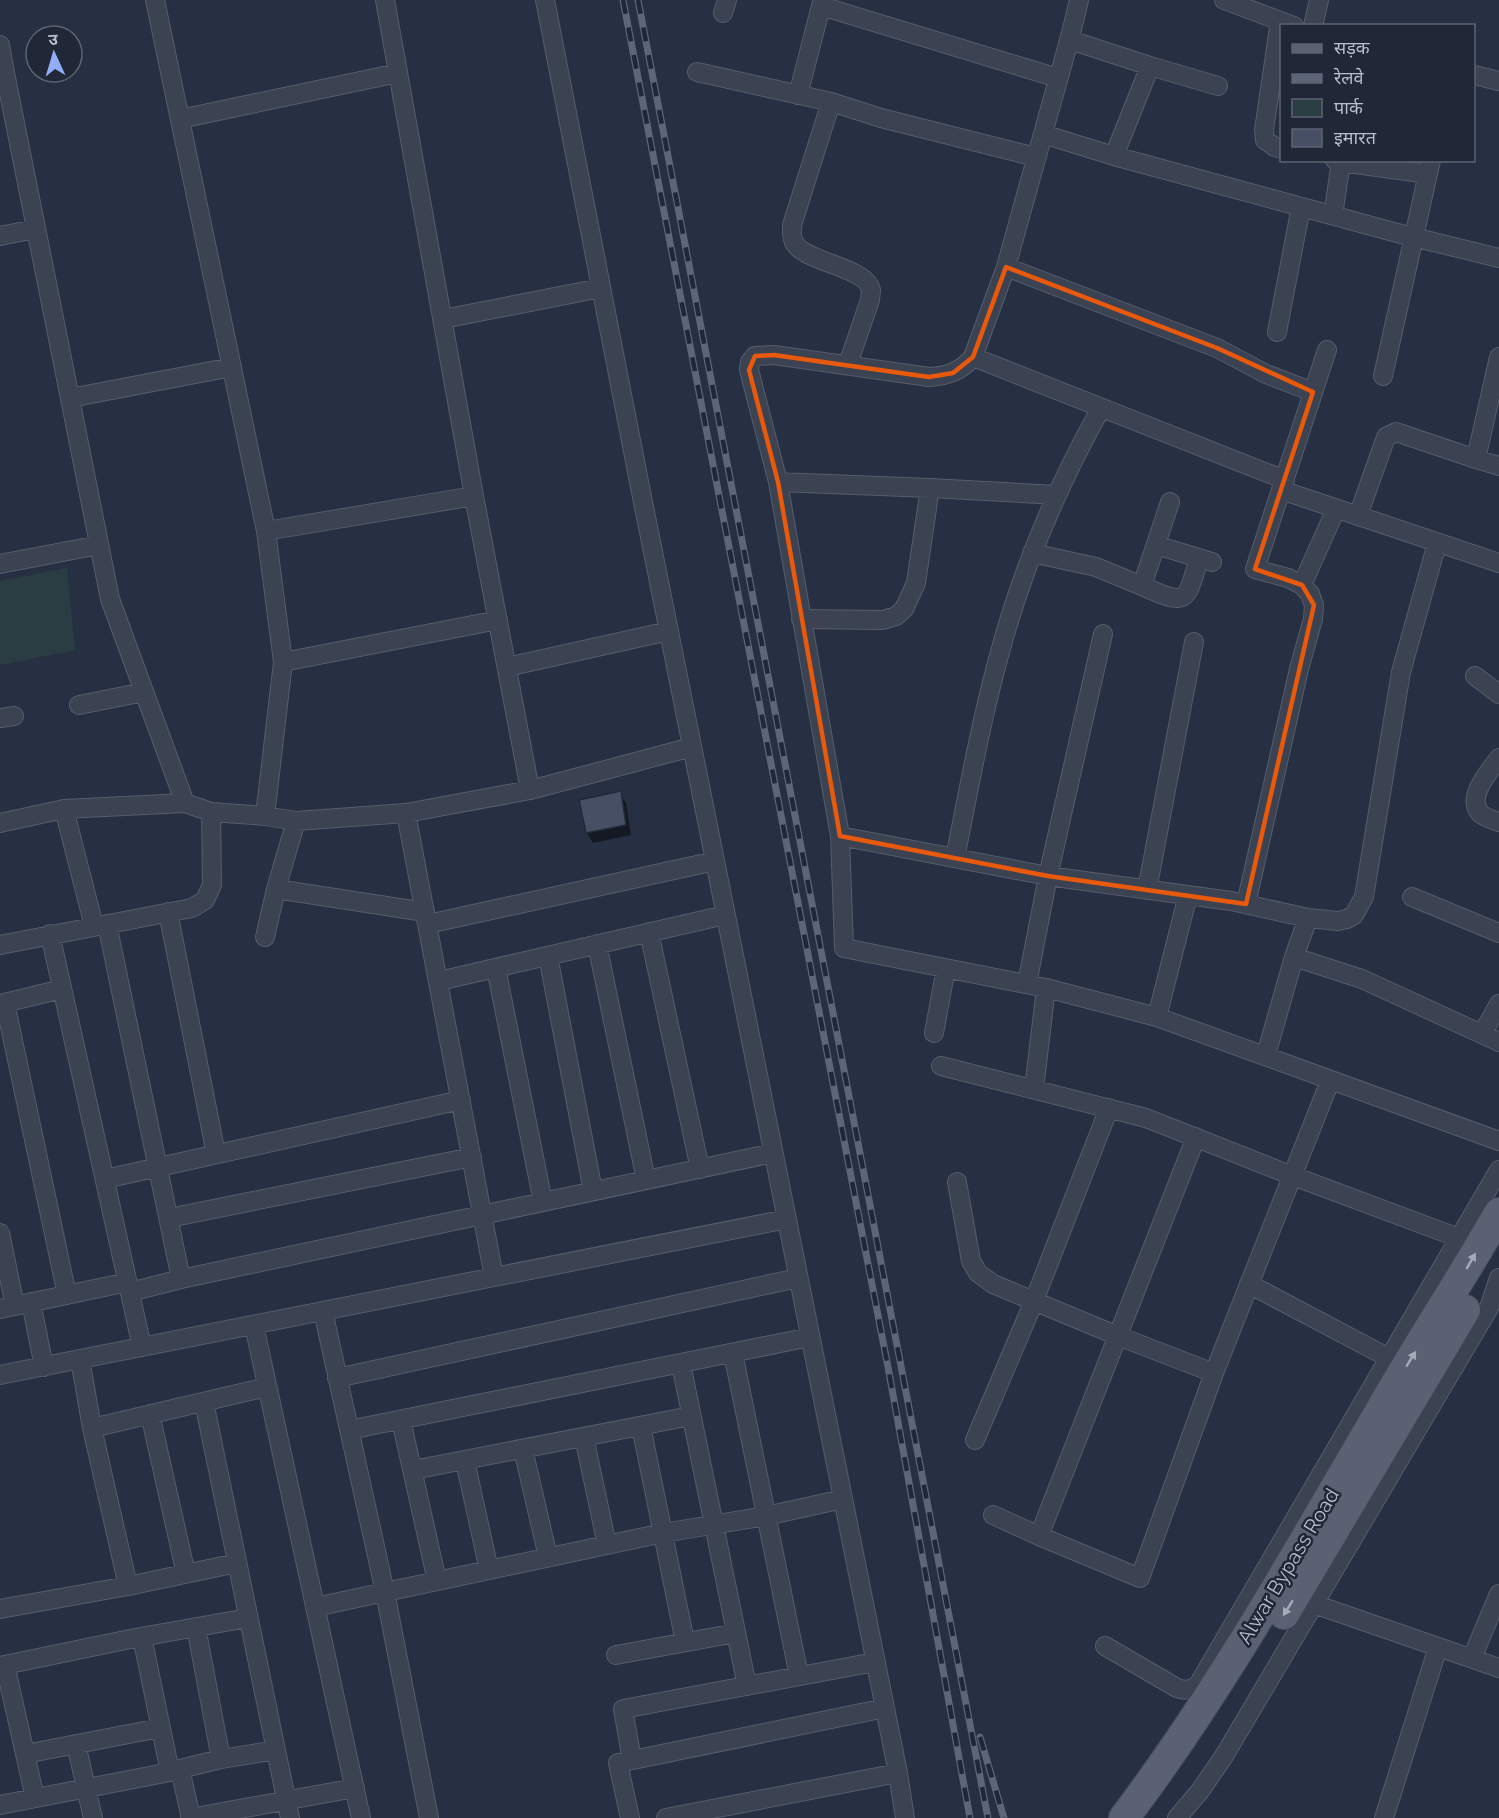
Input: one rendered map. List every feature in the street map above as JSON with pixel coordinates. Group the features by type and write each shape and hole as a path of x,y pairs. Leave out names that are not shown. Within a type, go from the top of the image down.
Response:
{"main road":[{"path":"1149,1818 1184,1769 1303,1584 1450,1316 1499,1213"},
{"path":"1450,1316 1499,1253"},
{"name":"Alwar Bypass Road","path":"1124,1818 1194,1719 1267,1605 1381,1408 1450,1316"}],"street":[{"path":"155,0 266,531 283,662 265,816"},
{"path":"385,0 474,496 530,790"},
{"path":"545,0 725,915 898,1773 905,1818"},
{"path":"1079,0 1070,40 1006,267 973,357 964,367 942,377 915,376 848,364 774,355 755,356 750,362 749,370 778,482 840,836 844,948 1046,988 1157,1017 1499,1141"},
{"path":"1224,0 1287,23"},
{"path":"1313,24 1319,0"},
{"path":"798,95 822,3 1058,78"},
{"path":"1070,40 1218,86"},
{"path":"0,45 2,74 36,229 110,599 185,803"},
{"path":"1280,56 1264,130 1265,140 1280,149"},
{"path":"1114,156 1150,66"},
{"path":"697,72 831,102 881,118 1036,157"},
{"path":"180,119 398,73"},
{"path":"1475,75 1499,81"},
{"path":"831,102 792,225 792,235 795,244 806,253 856,274 866,282 871,290 870,300 848,364"},
{"path":"1043,134 1114,156 1301,207 1499,258"},
{"path":"1333,215 1338,162"},
{"path":"1353,162 1429,167 1383,376"},
{"path":"1277,332 1301,207"},
{"path":"0,236 36,229"},
{"path":"1006,267 1217,348 1266,374 1313,393"},
{"path":"443,319 601,288"},
{"path":"1246,904 1314,605 1310,594 1302,585 1255,569 1327,350"},
{"path":"973,357 1101,408 1336,509 1499,563"},
{"path":"70,398 232,367"},
{"path":"1476,459 1498,367"},
{"path":"955,858 1000,652 1032,553 1075,455 1101,408"},
{"path":"1358,516 1386,437 1396,432 1499,466"},
{"path":"778,482 1057,495"},
{"path":"801,619 883,620 896,616 904,609 916,583 930,488"},
{"path":"266,531 474,496"},
{"path":"1142,586 1170,502"},
{"path":"1302,585 1336,509"},
{"path":"840,836 1048,876 1246,904 1308,918 1338,921 1347,919 1354,915 1364,897 1401,672 1437,543"},
{"path":"1032,553 1096,567 1169,598 1185,596 1206,560 1156,544"},
{"path":"0,564 99,545"},
{"path":"283,662 498,620"},
{"path":"507,667 669,631"},
{"path":"1027,984 1048,876 1103,634"},
{"path":"1147,890 1194,642"},
{"path":"1475,676 1499,694"},
{"path":"79,705 144,692"},
{"path":"0,823 64,809 185,803 212,812 296,821 406,813 530,790 692,747"},
{"path":"1499,758 1485,777 1475,799 1477,808 1483,816 1499,822"},
{"path":"64,809 100,925 159,1167 182,1279"},
{"path":"0,945 192,908 205,900 212,885 212,812"},
{"path":"406,813 494,1277"},
{"path":"265,937 296,821"},
{"path":"276,889 427,918 715,861"},
{"path":"1157,1017 1188,895"},
{"path":"1412,897 1499,933"},
{"path":"168,912 216,1154"},
{"path":"439,981 725,915"},
{"path":"1266,1055 1294,957 1308,918"},
{"path":"649,932 700,1169"},
{"path":"50,934 142,1347"},
{"path":"597,944 646,1180"},
{"path":"548,956 593,1191"},
{"path":"1294,957 1362,979 1499,1042"},
{"path":"496,968 543,1202"},
{"path":"934,1033 946,968"},
{"path":"1034,1089 1046,988"},
{"path":"62,989 2,1004 67,1295"},
{"path":"1482,1034 1499,1004"},
{"path":"940,1066 1146,1118 1459,1238"},
{"path":"993,1515 1140,1578 1214,1373 1330,1081"},
{"path":"105,1179 461,1100"},
{"path":"975,1440 1034,1301 1109,1108"},
{"path":"1039,1536 1196,1137"},
{"path":"15,1306 67,1295 182,1279 774,1153"},
{"path":"169,1218 472,1157"},
{"path":"1105,1646 1177,1688 1191,1689 1198,1685 1499,1170"},
{"path":"957,1182 971,1261 978,1273 993,1284 1214,1373"},
{"path":"0,1375 787,1219"},
{"path":"0,1233 15,1306 44,1366"},
{"path":"337,1378 798,1278"},
{"path":"1249,1284 1389,1358"},
{"path":"1177,1818 1200,1791 1224,1756 1489,1308 1497,1288"},
{"path":"323,1311 385,1592 429,1818"},
{"path":"254,1325 361,1818"},
{"path":"349,1430 810,1337"},
{"path":"733,1353 799,1676"},
{"path":"81,1359 92,1428 128,1586"},
{"path":"681,1364 747,1686"},
{"path":"92,1428 267,1388"},
{"path":"204,1402 288,1810"},
{"path":"150,1414 186,1574"},
{"path":"413,1470 692,1416"},
{"path":"401,1420 437,1581"},
{"path":"641,1426 685,1642"},
{"path":"584,1437 607,1545"},
{"path":"523,1449 548,1557"},
{"path":"465,1461 489,1570"},
{"path":"315,1607 663,1533 766,1516 843,1499"},
{"path":"0,1609 128,1586 237,1563"},
{"path":"1472,1658 1498,1598"},
{"path":"1314,1604 1499,1668"},
{"path":"35,1798 2,1665 141,1636 248,1617"},
{"path":"196,1627 221,1759"},
{"path":"616,1655 736,1634"},
{"path":"0,1805 170,1772 141,1636"},
{"path":"1384,1818 1438,1647"},
{"path":"632,1760 622,1709 875,1662"},
{"path":"630,1818 618,1763 885,1708"},
{"path":"25,1754 160,1728"},
{"path":"76,1744 93,1818"},
{"path":"276,1750 180,1768 191,1818 288,1810 355,1788"},
{"path":"666,1818 702,1814 898,1773"}],"highlighted area":[{"path":"1006,267 1217,348 1313,392 1255,569 1302,585 1314,605 1246,904 1048,876 840,836 778,482 749,370 755,356 774,355 929,377 953,373 973,357"}],"green space":[{"path":"67,568 75,650 0,665 0,581"}],"building":[{"path":"621,791 626,825 586,833 579,800"}],"railway":[{"path":"623,0 888,1367 970,1818"},
{"path":"638,0 988,1818"},
{"path":"980,1737 1004,1818"}]}
